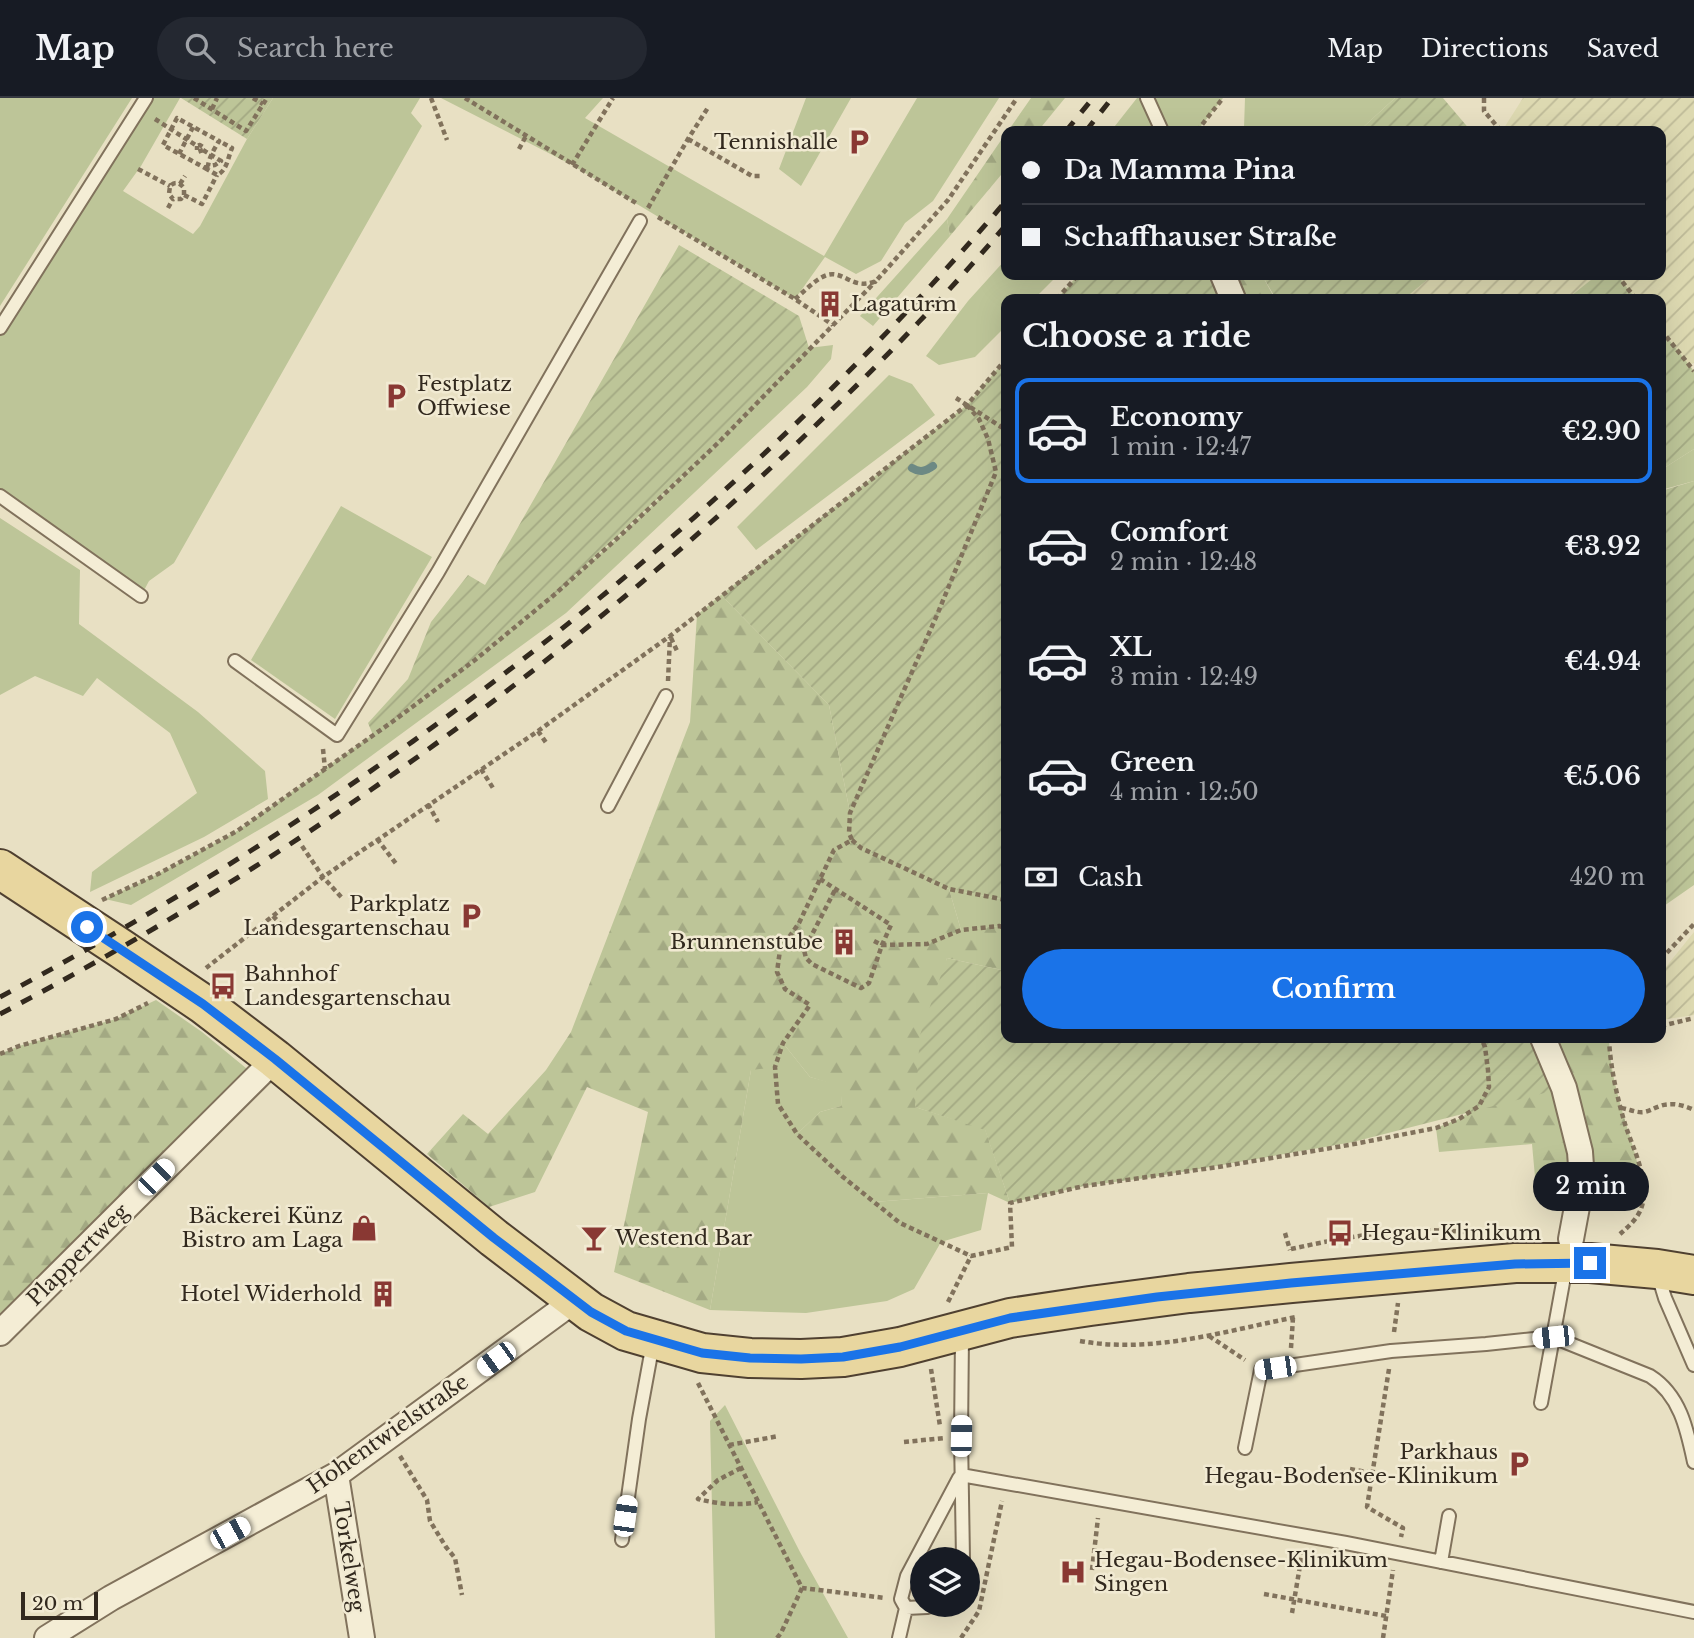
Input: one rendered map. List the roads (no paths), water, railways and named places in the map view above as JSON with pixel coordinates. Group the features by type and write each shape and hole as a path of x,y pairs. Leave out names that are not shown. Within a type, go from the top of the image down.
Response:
{"main road":[{"path":"0,869 177,986 275,1059 494,1238 591,1312 626,1331 702,1353 750,1358 843,1357 900,1347 954,1319 1010,1318 1189,1293 1515,1264 1585,1252 1694,1275"}],"street":[{"path":"1546,1043 1564,1088 1580,1152 1585,1252"},
{"name":"Plappertweg","path":"0,1333 275,1059"},
{"name":"Hohentwielstraße","path":"47,1638 111,1598 336,1475 575,1300"},
{"name":"Torkelweg","path":"336,1475 362,1638"}],"lane":[{"path":"1147,98 1160,126"},
{"path":"0,328 143,104"},
{"path":"235,661 337,735 438,572 640,221"},
{"path":"0,496 141,596"},
{"path":"608,806 666,696"},
{"path":"1541,1403 1553,1337 1585,1252"},
{"path":"1657,1269 1665,1298 1694,1365"},
{"path":"954,1319 961,1436 962,1547"},
{"path":"1245,1448 1261,1370 1391,1351 1486,1345 1553,1337 1650,1376 1661,1383 1680,1413 1694,1462"},
{"path":"622,1540 653,1340"},
{"path":"961,1475 1398,1553 1694,1612"},
{"path":"899,1638 907,1576 961,1475"},
{"path":"1441,1562 1449,1516"},
{"path":"903,1604 910,1605"}],"waterway":[{"path":"912,468 923,471 933,466"}],"railway":[{"path":"1070,126 1093,98"},
{"path":"1090,126 1112,98"},
{"path":"0,997 141,918 278,833 411,743 540,646 665,543 784,435 898,321 1001,207"},
{"path":"0,1014 105,957 309,832 503,693 597,619 777,462 895,347 1001,231"}],"place":[{"name":"Tennishalle","path":"859,142"},
{"name":"Lagaturm","path":"830,304"},
{"name":"Festplatz Offwiese","path":"396,396"},
{"name":"Parkplatz Landesgartenschau","path":"471,916"},
{"name":"Brunnenstube","path":"844,942"},
{"name":"Bahnhof Landesgartenschau","path":"223,986"},
{"name":"Bäckerei Künz Bistro am Laga","path":"364,1228"},
{"name":"Hegau-Klinikum","path":"1340,1233"},
{"name":"Westend Bar","path":"594,1238"},
{"name":"Hotel Widerhold","path":"383,1294"},
{"name":"Parkhaus Hegau-Bodensee-Klinikum","path":"1519,1464"},
{"name":"Hegau-Bodensee-Klinikum Singen","path":"1073,1572"}]}
